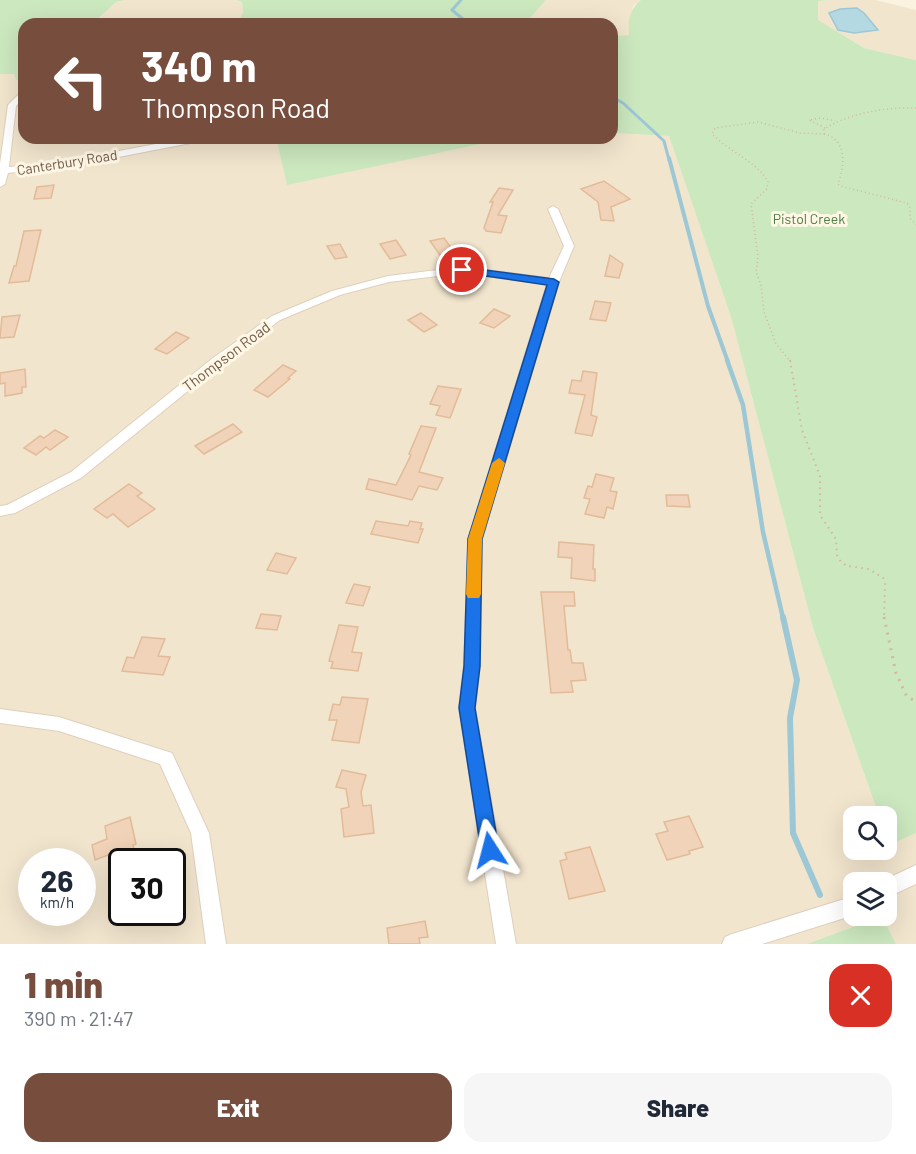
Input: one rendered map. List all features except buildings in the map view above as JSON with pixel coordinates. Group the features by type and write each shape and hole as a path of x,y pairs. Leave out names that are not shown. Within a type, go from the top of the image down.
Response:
{"street":[{"path":"0,184 4,171 12,105 18,98"},
{"name":"Canterbury Road","path":"4,171 77,162 170,144"},
{"path":"506,944 467,708 472,666 475,539 554,282 569,246 553,209"},
{"name":"Thompson Road","path":"0,511 10,509 76,475 217,361 276,318 336,293 388,279 462,270 554,282"},
{"path":"0,716 59,724 166,758 200,833 216,944"},
{"path":"897,884 916,874"},
{"path":"732,944 843,909"}],"path":[{"path":"825,128 858,116 916,108"},
{"path":"825,128 809,120 821,118 837,122"},
{"path":"916,225 910,218 910,207 907,203 838,184 842,174 841,144 837,139 824,134 800,133 758,122 715,128 712,132 726,148 759,168 768,181 767,189 751,204 758,257 756,272 761,285 764,312 776,344 790,359 802,430 820,476 820,515 836,539 837,555 841,562 847,566 869,569 883,578 885,584 884,617 896,673 907,697 916,701"},
{"path":"824,134 825,128"}],"shaded area":[{"path":"126,0 236,0 242,2 243,12 240,18 99,18 116,2"},
{"path":"546,0 641,0 633,6 629,35 618,36 618,18 530,18"},
{"path":"876,0 916,10 916,60 864,48 817,20 818,1"},
{"path":"0,74 14,74 18,80 18,144 277,144 287,184 480,144 618,144 618,133 669,136 731,317 813,628 875,806 843,806 843,860 897,860 897,842 916,833 916,944 896,944 887,926 897,926 897,872 843,872 843,926 855,926 807,944 0,944"}],"green space":[{"path":"0,0 126,0 116,2 99,18 18,18 18,80 14,74 0,74"},
{"path":"236,0 546,0 530,18 240,18 243,12 242,2"},
{"name":"Pistol Creek","path":"641,0 833,0 818,1 818,20 864,48 916,60 916,833 897,842 897,806 875,806 813,628 731,317 669,136 618,133 618,36 629,35 630,16"},
{"path":"277,144 481,144 287,185"},
{"path":"855,926 887,926 896,944 807,944"}],"water":[{"path":"857,8 878,30 854,33 838,30 829,13 840,9"}],"waterway":[{"path":"461,0 452,10 462,18"},
{"path":"618,100 664,141 669,160"},
{"path":"669,158 708,306 728,362"},
{"path":"727,360 743,405 763,532 783,618"},
{"path":"783,617 797,680 790,718 793,833 820,895"}],"slow traffic":[{"path":"474,594 475,539 499,463"}],"route":[{"path":"462,270 554,282 475,539 472,666 467,708 490,850"}]}
